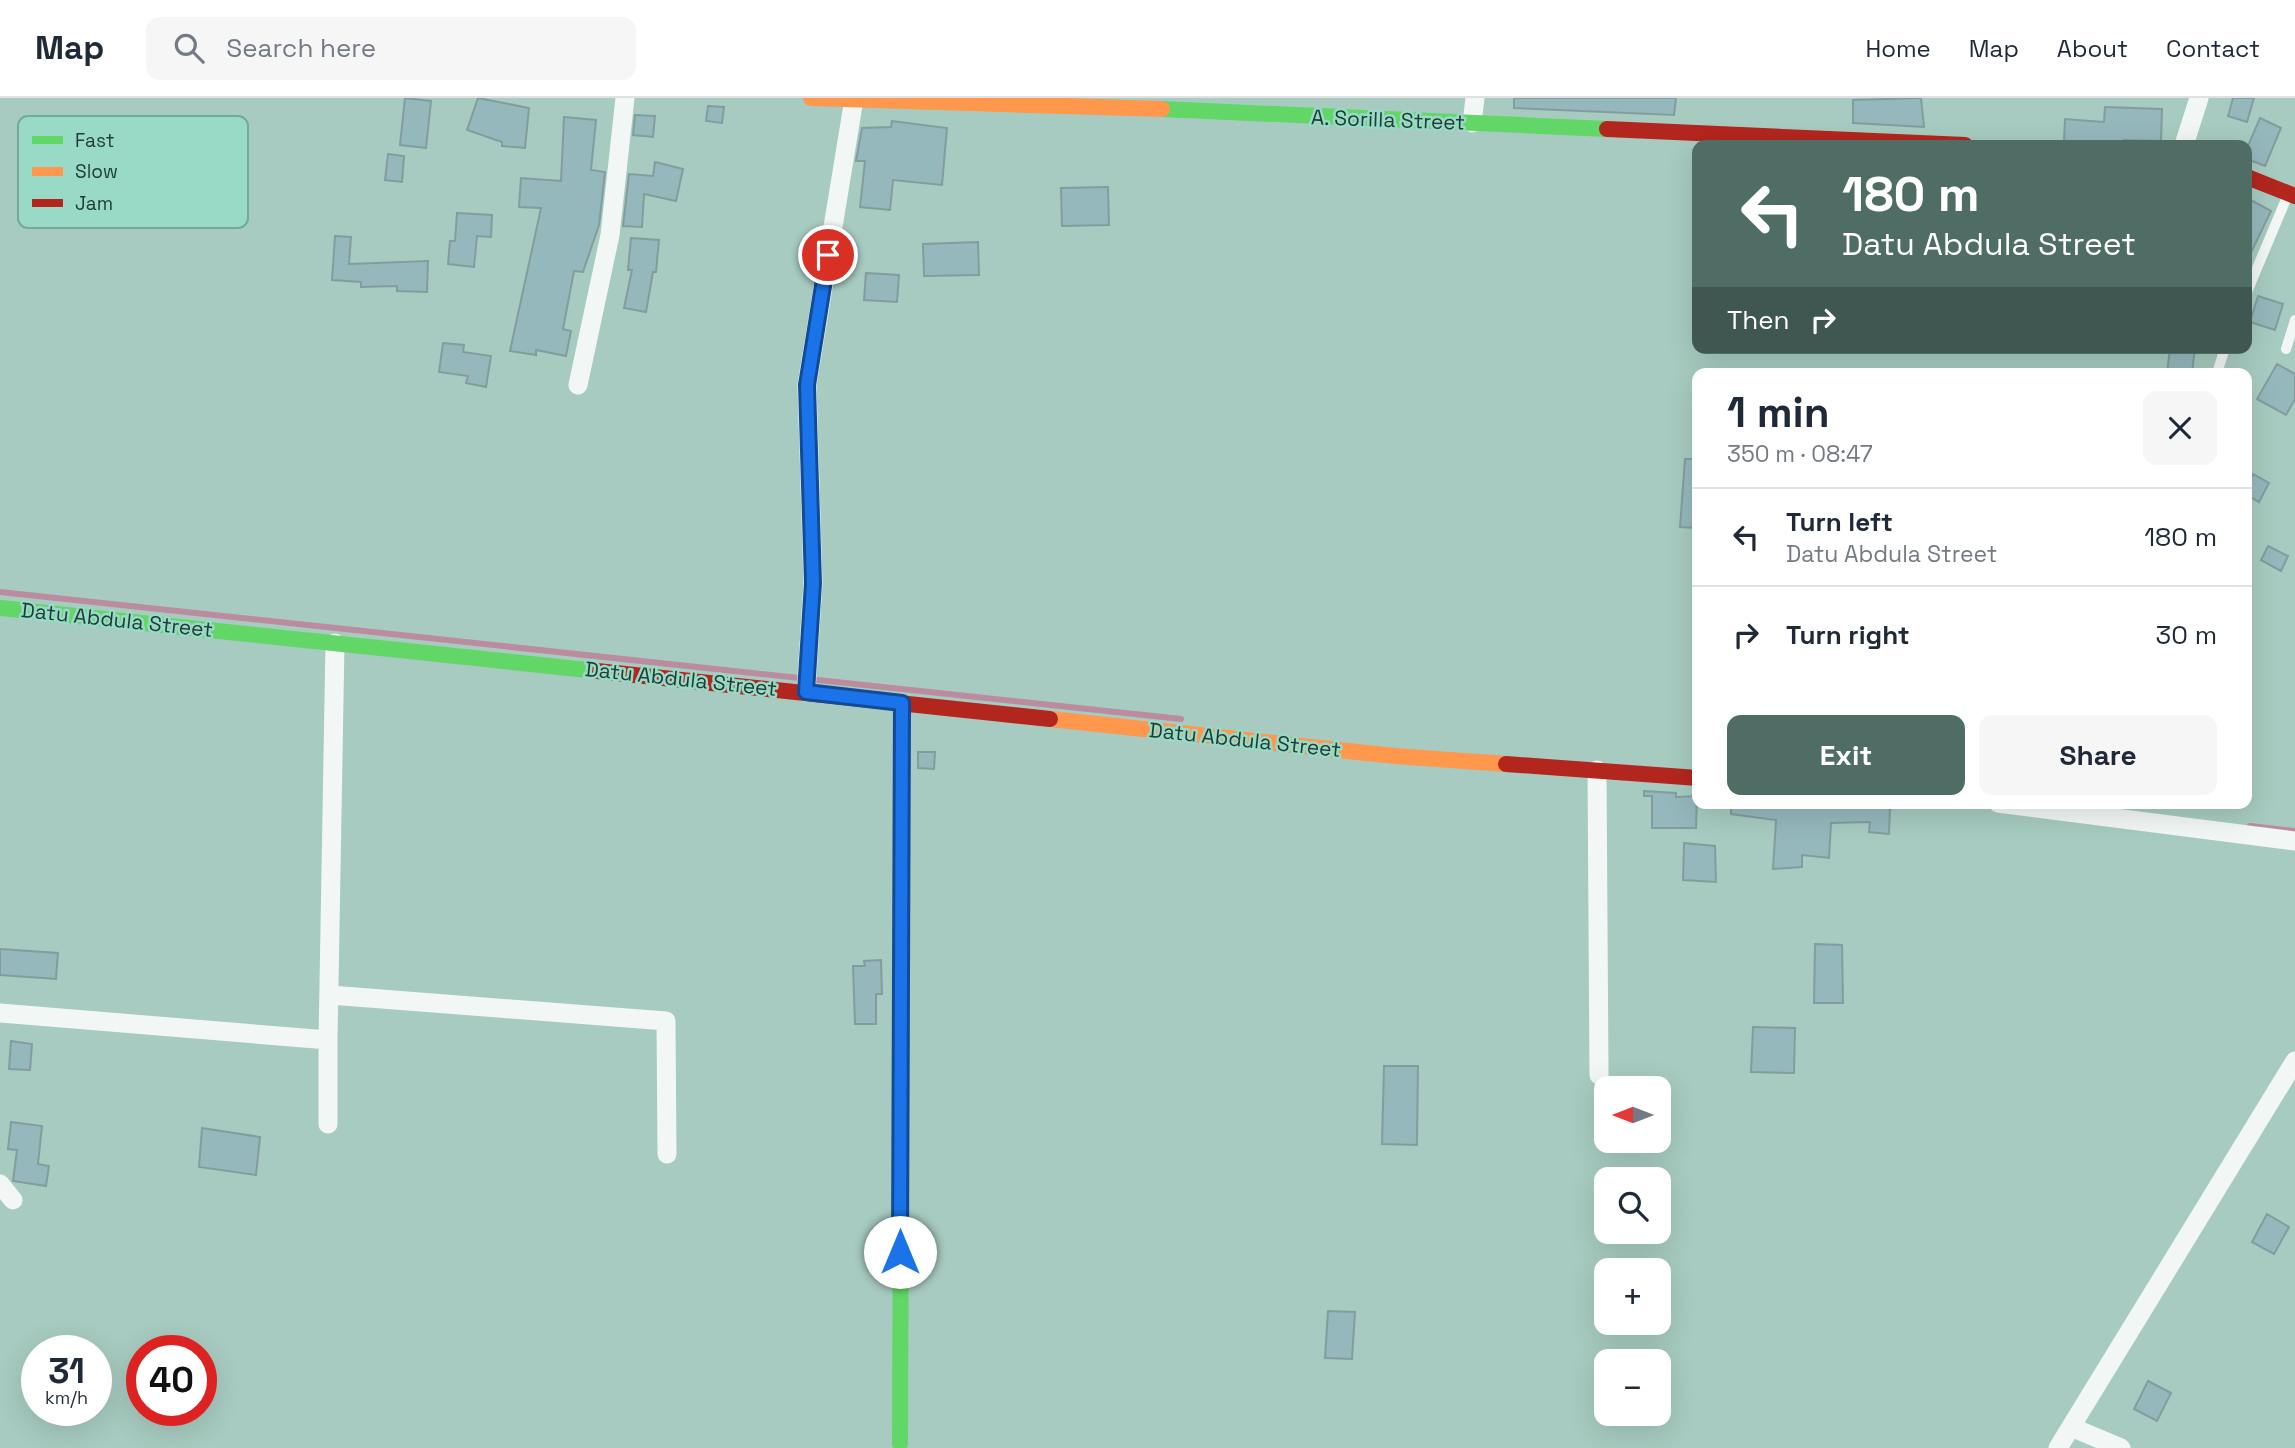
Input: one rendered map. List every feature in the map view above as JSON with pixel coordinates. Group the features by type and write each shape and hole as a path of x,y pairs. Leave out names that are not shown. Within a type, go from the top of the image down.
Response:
{"street":[{"path":"578,385 606,261 625,98"},
{"name":"A. Sorilla Street","path":"811,98 1198,105 1472,123 1853,140"},
{"path":"1472,123 1475,98"},
{"path":"2186,140 2199,98"},
{"path":"806,692 813,583 807,385 863,99"},
{"path":"2252,179 2292,194"},
{"name":"Datu Abdula Street","path":"0,608 1395,756 1692,778"},
{"path":"328,1124 331,765 335,643"},
{"path":"900,1443 902,703"},
{"path":"1597,770 1599,1075"},
{"path":"2045,809 2295,841"},
{"path":"330,995 666,1021 667,1154"},
{"path":"0,1013 328,1040"},
{"path":"2058,1448 2295,1061"},
{"path":"0,1184 13,1200"},
{"path":"2071,1427 2121,1448"}],"lane":[{"path":"2252,281 2292,194"},
{"path":"2286,349 2295,320"}],"building":[{"path":"405,98 431,101 426,148 400,145"},
{"path":"478,98 529,108 525,148 502,146 502,142 467,130"},
{"path":"1514,98 1676,98 1674,115 1514,108"},
{"path":"1921,98 1924,127 1853,123 1853,100"},
{"path":"2233,98 2254,98 2247,122 2228,116"},
{"path":"708,106 724,107 722,123 706,121"},
{"path":"2105,107 2162,109 2161,140 2064,140 2065,119 2104,122"},
{"path":"635,115 655,116 653,137 633,135"},
{"path":"564,117 596,120 591,170 605,172 599,225 583,272 574,271 563,329 571,331 566,356 536,350 536,355 510,351 541,208 519,207 521,178 561,181"},
{"path":"2260,118 2281,128 2265,166 2252,161 2250,140"},
{"path":"892,121 947,128 942,185 893,180 890,210 860,207 865,161 856,161 862,128 891,127"},
{"path":"388,154 404,156 402,182 385,180"},
{"path":"655,162 683,169 676,201 644,194 642,227 623,226 629,174 653,176"},
{"path":"1108,187 1109,225 1062,226 1061,188"},
{"path":"2252,201 2271,211 2252,251"},
{"path":"457,213 492,215 491,237 477,236 474,267 448,264 450,241 455,241"},
{"path":"335,236 351,237 349,264 428,261 427,292 397,291 397,286 361,287 361,282 332,280"},
{"path":"631,238 659,240 656,272 653,272 646,312 624,308 632,270 628,270"},
{"path":"978,242 979,275 924,276 923,244"},
{"path":"866,273 899,275 897,302 864,300"},
{"path":"2258,296 2283,304 2275,330 2252,323"},
{"path":"443,343 464,345 463,352 491,356 486,387 466,383 468,376 439,372"},
{"path":"2169,354 2194,354 2193,368 2168,368"},
{"path":"2277,364 2295,374 2295,399 2286,415 2257,399"},
{"path":"1685,459 1692,459 1692,528 1680,527"},
{"path":"2252,476 2269,483 2259,502 2252,498"},
{"path":"2268,546 2288,556 2281,571 2261,560"},
{"path":"918,752 935,752 934,769 918,768"},
{"path":"1644,791 1676,793 1676,797 1692,796 1692,809 1697,809 1696,828 1652,828 1652,796 1644,796"},
{"path":"1731,809 1890,809 1889,834 1869,832 1870,822 1831,823 1829,858 1802,855 1802,867 1773,869 1776,820 1731,814"},
{"path":"1684,843 1715,846 1716,882 1683,880"},
{"path":"1815,944 1842,945 1843,1003 1814,1003"},
{"path":"0,949 58,953 56,979 0,975"},
{"path":"881,960 882,994 876,994 876,1024 855,1024 853,966 865,966 864,961"},
{"path":"1753,1027 1795,1028 1794,1073 1751,1072"},
{"path":"11,1041 32,1044 30,1070 9,1069"},
{"path":"1384,1066 1418,1066 1417,1145 1382,1144"},
{"path":"11,1122 42,1126 38,1164 49,1166 46,1186 13,1181 17,1150 8,1149"},
{"path":"202,1128 260,1137 256,1175 199,1167"},
{"path":"2267,1214 2289,1227 2274,1254 2252,1242"},
{"path":"1328,1311 1355,1312 1352,1359 1325,1358"},
{"path":"2148,1381 2171,1393 2157,1421 2134,1409"}],"waterway":[{"path":"0,592 1181,719"},
{"path":"2250,826 2295,831"}],"traffic: fast":[{"path":"1162,109 1607,129"},
{"path":"0,608 597,671"},
{"path":"900,1443 902,862"}],"traffic: slow":[{"path":"811,98 1162,109"},
{"path":"1050,719 1395,756 1506,764"}],"traffic: jam":[{"path":"1607,129 1853,140"},
{"path":"2252,179 2295,196"},
{"path":"597,671 1050,719"},
{"path":"902,703 902,862"},
{"path":"1506,764 1692,778"}],"route":[{"path":"828,255 807,385 813,583 806,692 902,703 900,1252"}]}
